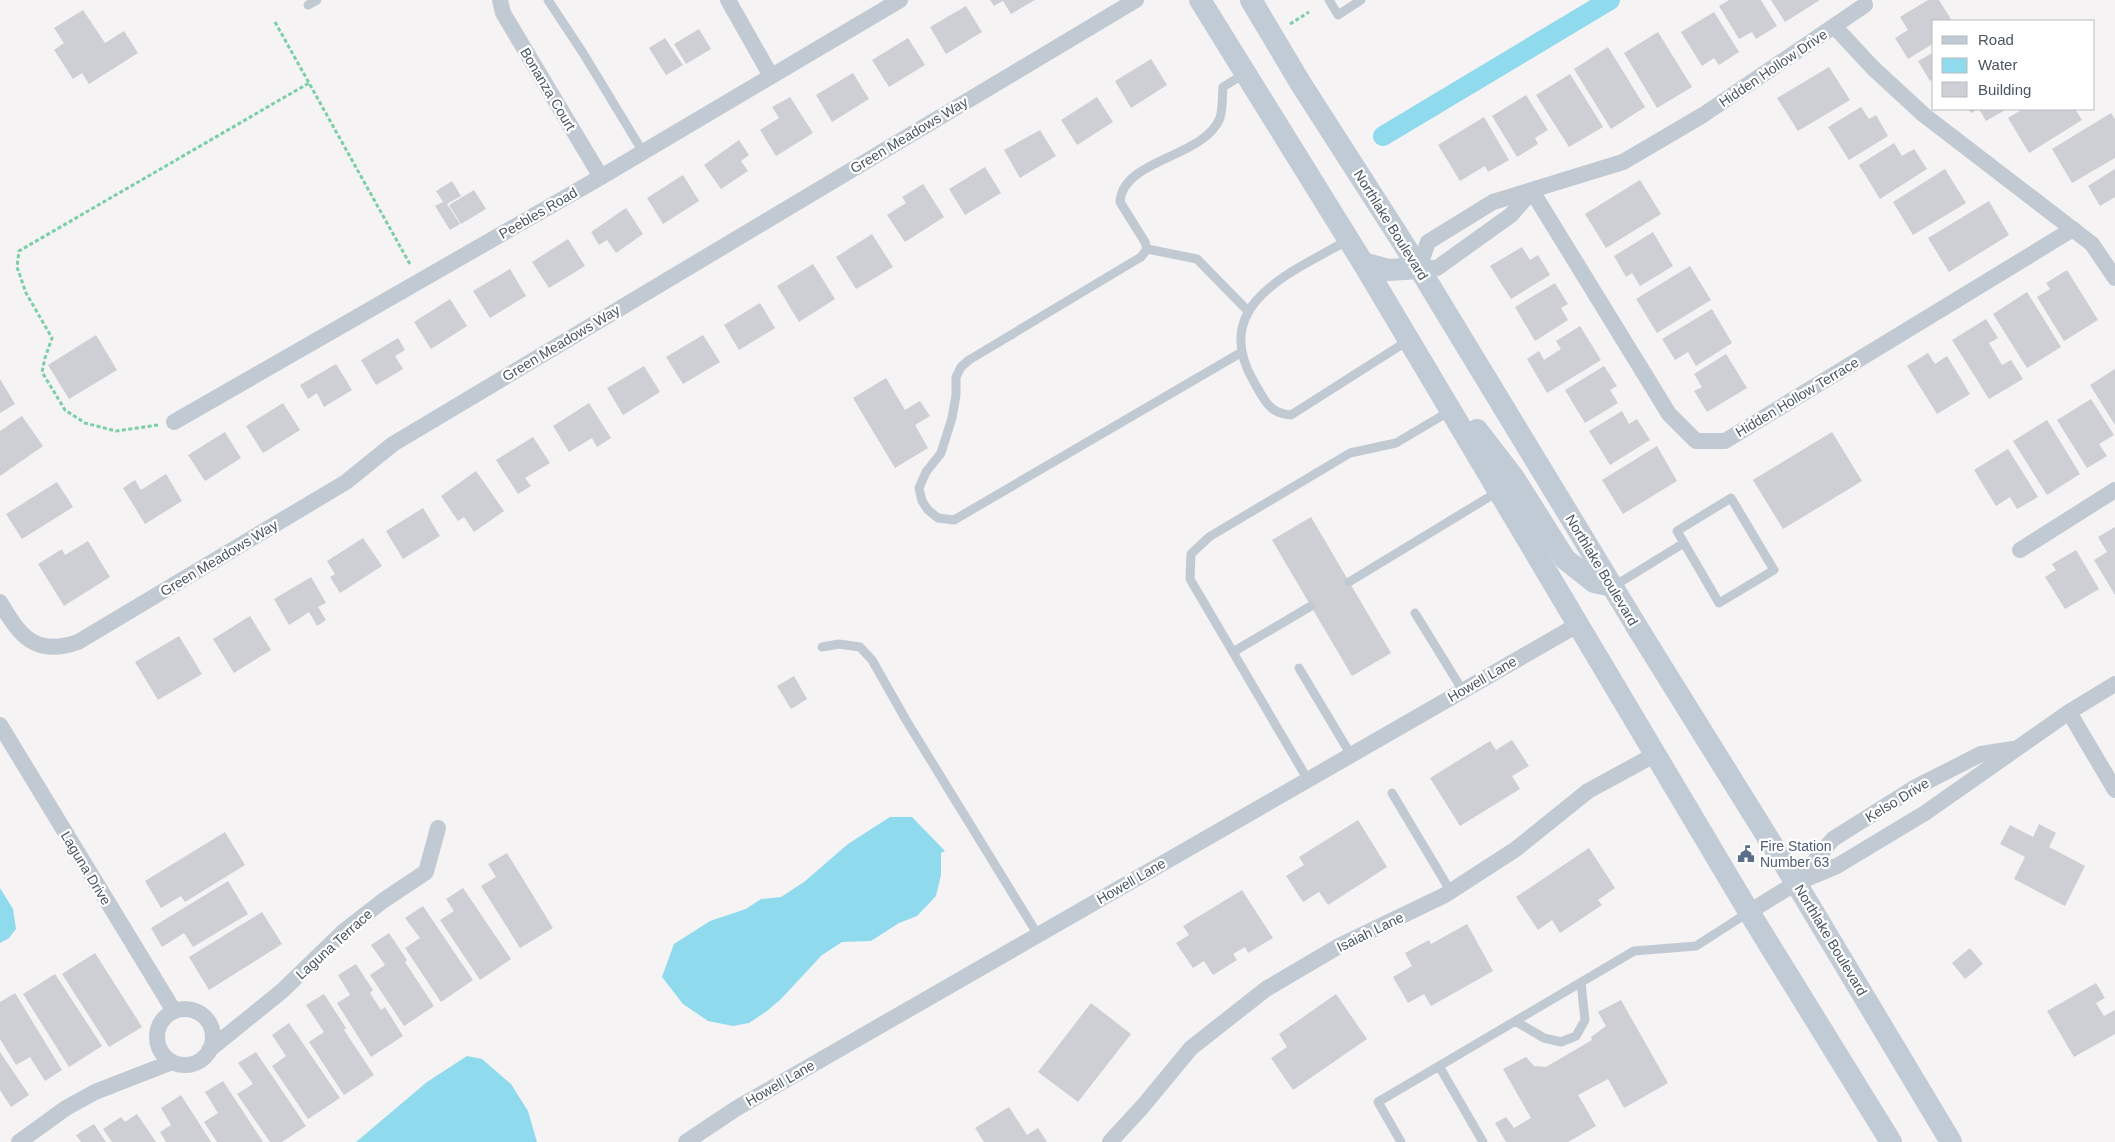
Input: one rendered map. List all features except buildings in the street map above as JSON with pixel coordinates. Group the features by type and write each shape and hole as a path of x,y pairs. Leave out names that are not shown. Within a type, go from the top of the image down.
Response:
{"main road":[{"path":"1200,0 1363,263 1749,912 1891,1142"},
{"name":"Northlake Boulevard","path":"1251,0 1306,92 1419,268 1612,586 1796,883 1951,1142"},
{"path":"1363,263 1389,270 1419,268"},
{"path":"1453,413 1479,432 1514,478 1565,559 1594,582 1612,586"}],"street":[{"name":"Bonanza Court","path":"500,0 503,13 512,29 601,177"},
{"path":"728,0 770,76"},
{"name":"Peebles Road","path":"174,422 601,177 900,0"},
{"name":"Green Meadows Way","path":"0,602 23,636 35,644 49,648 64,647 78,642 346,482 393,444 1136,0"},
{"path":"1834,26 1865,5"},
{"name":"Hidden Hollow Drive","path":"1419,268 1428,242 1493,202 1623,162 1703,115 1834,26 1872,68 1924,115 2092,244 2115,278"},
{"path":"1419,268 1437,268 1511,215 1532,191"},
{"name":"Hidden Hollow Terrace","path":"1532,191 1670,414 1696,441 1725,440 2073,229"},
{"path":"2020,550 2115,490"},
{"name":"Howell Lane","path":"686,1142 706,1136 737,1108 1579,624"},
{"name":"Kelso Drive","path":"1749,912 1796,883 1837,866 1925,814 2069,712 2115,684"},
{"path":"2069,712 2115,790"},
{"name":"Laguna Drive","path":"0,725 174,1011"},
{"name":"Kelso Drive","path":"1796,883 1833,839 1914,788 1981,754 2018,748"},
{"name":"Isaiah Lane","path":"1110,1142 1191,1048 1266,989 1339,946 1450,892 1516,849 1588,791 1656,754"},
{"name":"Laguna Terrace","path":"19,1142 66,1108 95,1092 172,1062 181,1065 199,1061 209,1050 282,991 344,931 384,900 426,872 438,828"},
{"path":"172,1062 164,1056 157,1040 160,1022 174,1011 182,1008 200,1013 207,1020 211,1028 212,1037 209,1050"}],"lane":[{"path":"308,5 317,0"},
{"path":"548,0 583,53 643,152"},
{"path":"1329,0 1338,14 1361,0"},
{"path":"1147,249 1145,242 1120,202 1123,190 1135,176 1206,137 1220,118 1223,87 1245,73"},
{"path":"1349,240 1285,277 1258,296 1247,310 1240,330 1242,352 1252,379 1267,404 1273,410 1282,414 1292,415 1409,340"},
{"path":"1147,249 1197,259 1247,310"},
{"path":"1147,249 1134,262 969,360 961,367 956,377 956,395 947,438 941,454 926,472 919,488 922,501 928,510 938,518 954,520 1242,352"},
{"path":"1308,780 1190,580 1190,554 1209,537 1350,453 1396,443 1453,413"},
{"path":"1350,582 1499,491"},
{"path":"1731,498 1774,570 1719,603 1684,543 1676,531 1731,498"},
{"path":"1612,586 1684,543"},
{"path":"1233,652 1311,606"},
{"path":"1415,613 1463,690"},
{"path":"822,647 839,644 860,647 872,660 906,720 1038,935"},
{"path":"1299,668 1351,755"},
{"path":"1392,792 1450,892"},
{"path":"1401,1142 1378,1102 1634,952 1696,946 1749,912"},
{"path":"1515,1021 1544,1038 1561,1042 1576,1036 1585,1020 1581,983"},
{"path":"1439,1066 1481,1141"}],"path":[{"path":"1290,24 1309,12"},
{"path":"275,22 419,282"},
{"path":"174,422 116,431 85,423 65,410 42,372 44,358 52,338 26,293 17,267 19,251 309,83"}],"water":[{"path":"890,817 912,817 945,851 941,853 941,875 936,896 917,916 899,923 871,941 842,942 822,955 781,999 749,1023 733,1026 708,1021 683,1004 662,977 674,944 710,921 746,909 761,899 781,897 804,882 848,844"},
{"path":"0,888 13,909 16,929 9,938 0,943"},
{"path":"467,1056 482,1059 511,1084 528,1111 537,1142 356,1142 427,1082"}],"waterway":[{"path":"1383,136 1610,0"}],"place":[{"name":"Fire Station Number 63","path":"1746,854"}]}
